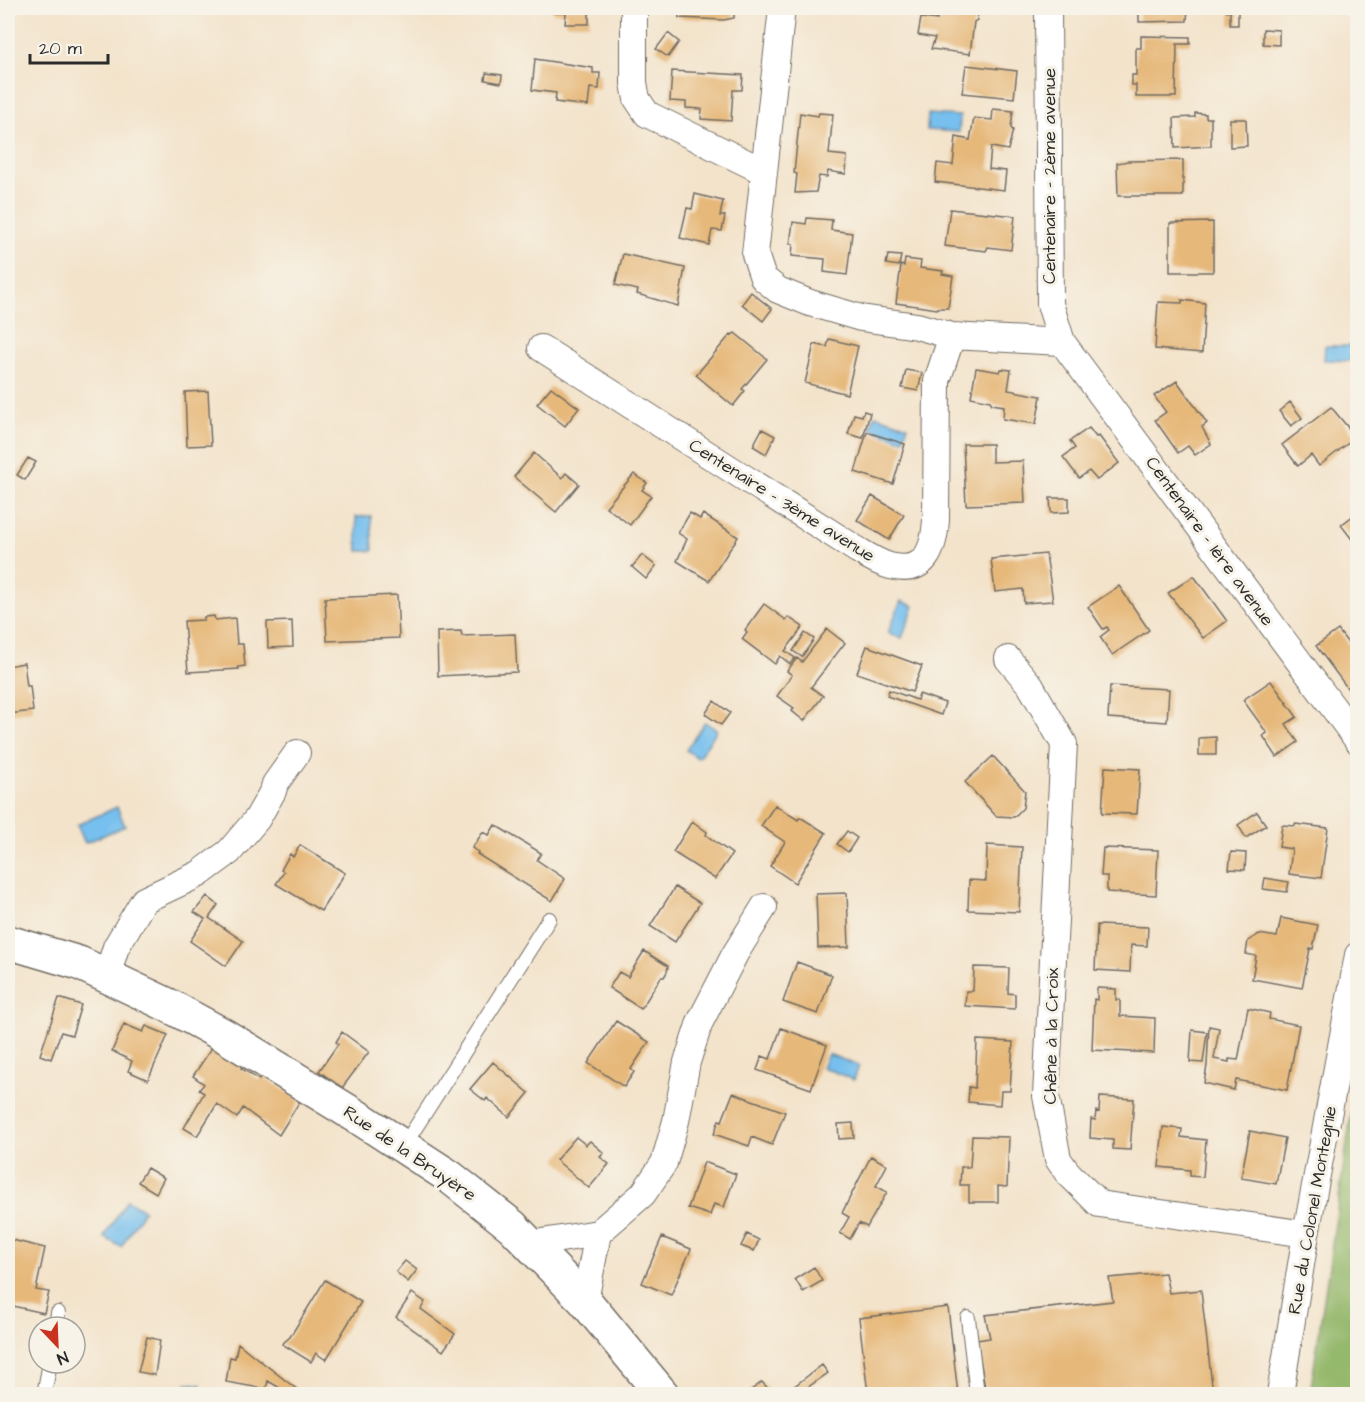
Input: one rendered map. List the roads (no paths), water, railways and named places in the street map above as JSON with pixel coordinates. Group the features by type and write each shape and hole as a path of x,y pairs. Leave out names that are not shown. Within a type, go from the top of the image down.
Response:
{"main road":[{"name":"Rue de la Bruyère","path":"8,942 79,963 225,1036 403,1147 477,1198 530,1244 585,1300 662,1395"},
{"name":"Rue de la Bruyère","path":"8,954 107,976"}],"street":[{"path":"634,8 634,83 637,99 647,114 763,171"},
{"path":"782,8 755,254 763,278 778,290 810,303 861,318 917,326 952,336 1062,342"},
{"name":"Centenaire - 2ème avenue","path":"1048,8 1050,304 1062,342"},
{"name":"Centenaire - 3ème avenue","path":"541,348 856,549 888,566 907,568 926,559 934,541 937,381 952,336"},
{"name":"Centenaire - 1ère avenue","path":"1062,342 1358,741"},
{"name":"Chêne à la Croix","path":"1008,659 1030,685 1064,744 1046,1096 1058,1159 1067,1172 1099,1204 1306,1234"},
{"path":"107,976 116,947 144,900 199,874 229,852 256,819 275,784 297,753"},
{"path":"530,1244 598,1233 643,1194 664,1162 674,1132 687,1062 700,1023 735,954 764,907"},
{"name":"Rue du Colonel Montegnie","path":"1280,1395 1306,1234 1358,955"},
{"path":"585,1300 598,1233"}],"lane":[{"path":"403,1147 549,919"},
{"path":"968,1318 977,1395"},
{"path":"44,1395 48,1375"}],"water":[{"path":"928,114 960,116 959,132 927,130"},
{"path":"1325,346 1357,346 1357,361 1324,360"},
{"path":"875,415 908,426 903,440 870,429"},
{"path":"371,516 373,551 358,551 356,517"},
{"path":"901,601 914,606 902,638 888,633"},
{"path":"705,722 717,730 698,758 686,750"},
{"path":"117,807 125,826 85,843 77,825"},
{"path":"828,1054 859,1066 854,1080 822,1067"},
{"path":"127,1200 144,1210 121,1247 104,1237"},
{"path":"186,1383 201,1385 200,1394 184,1394"}]}
